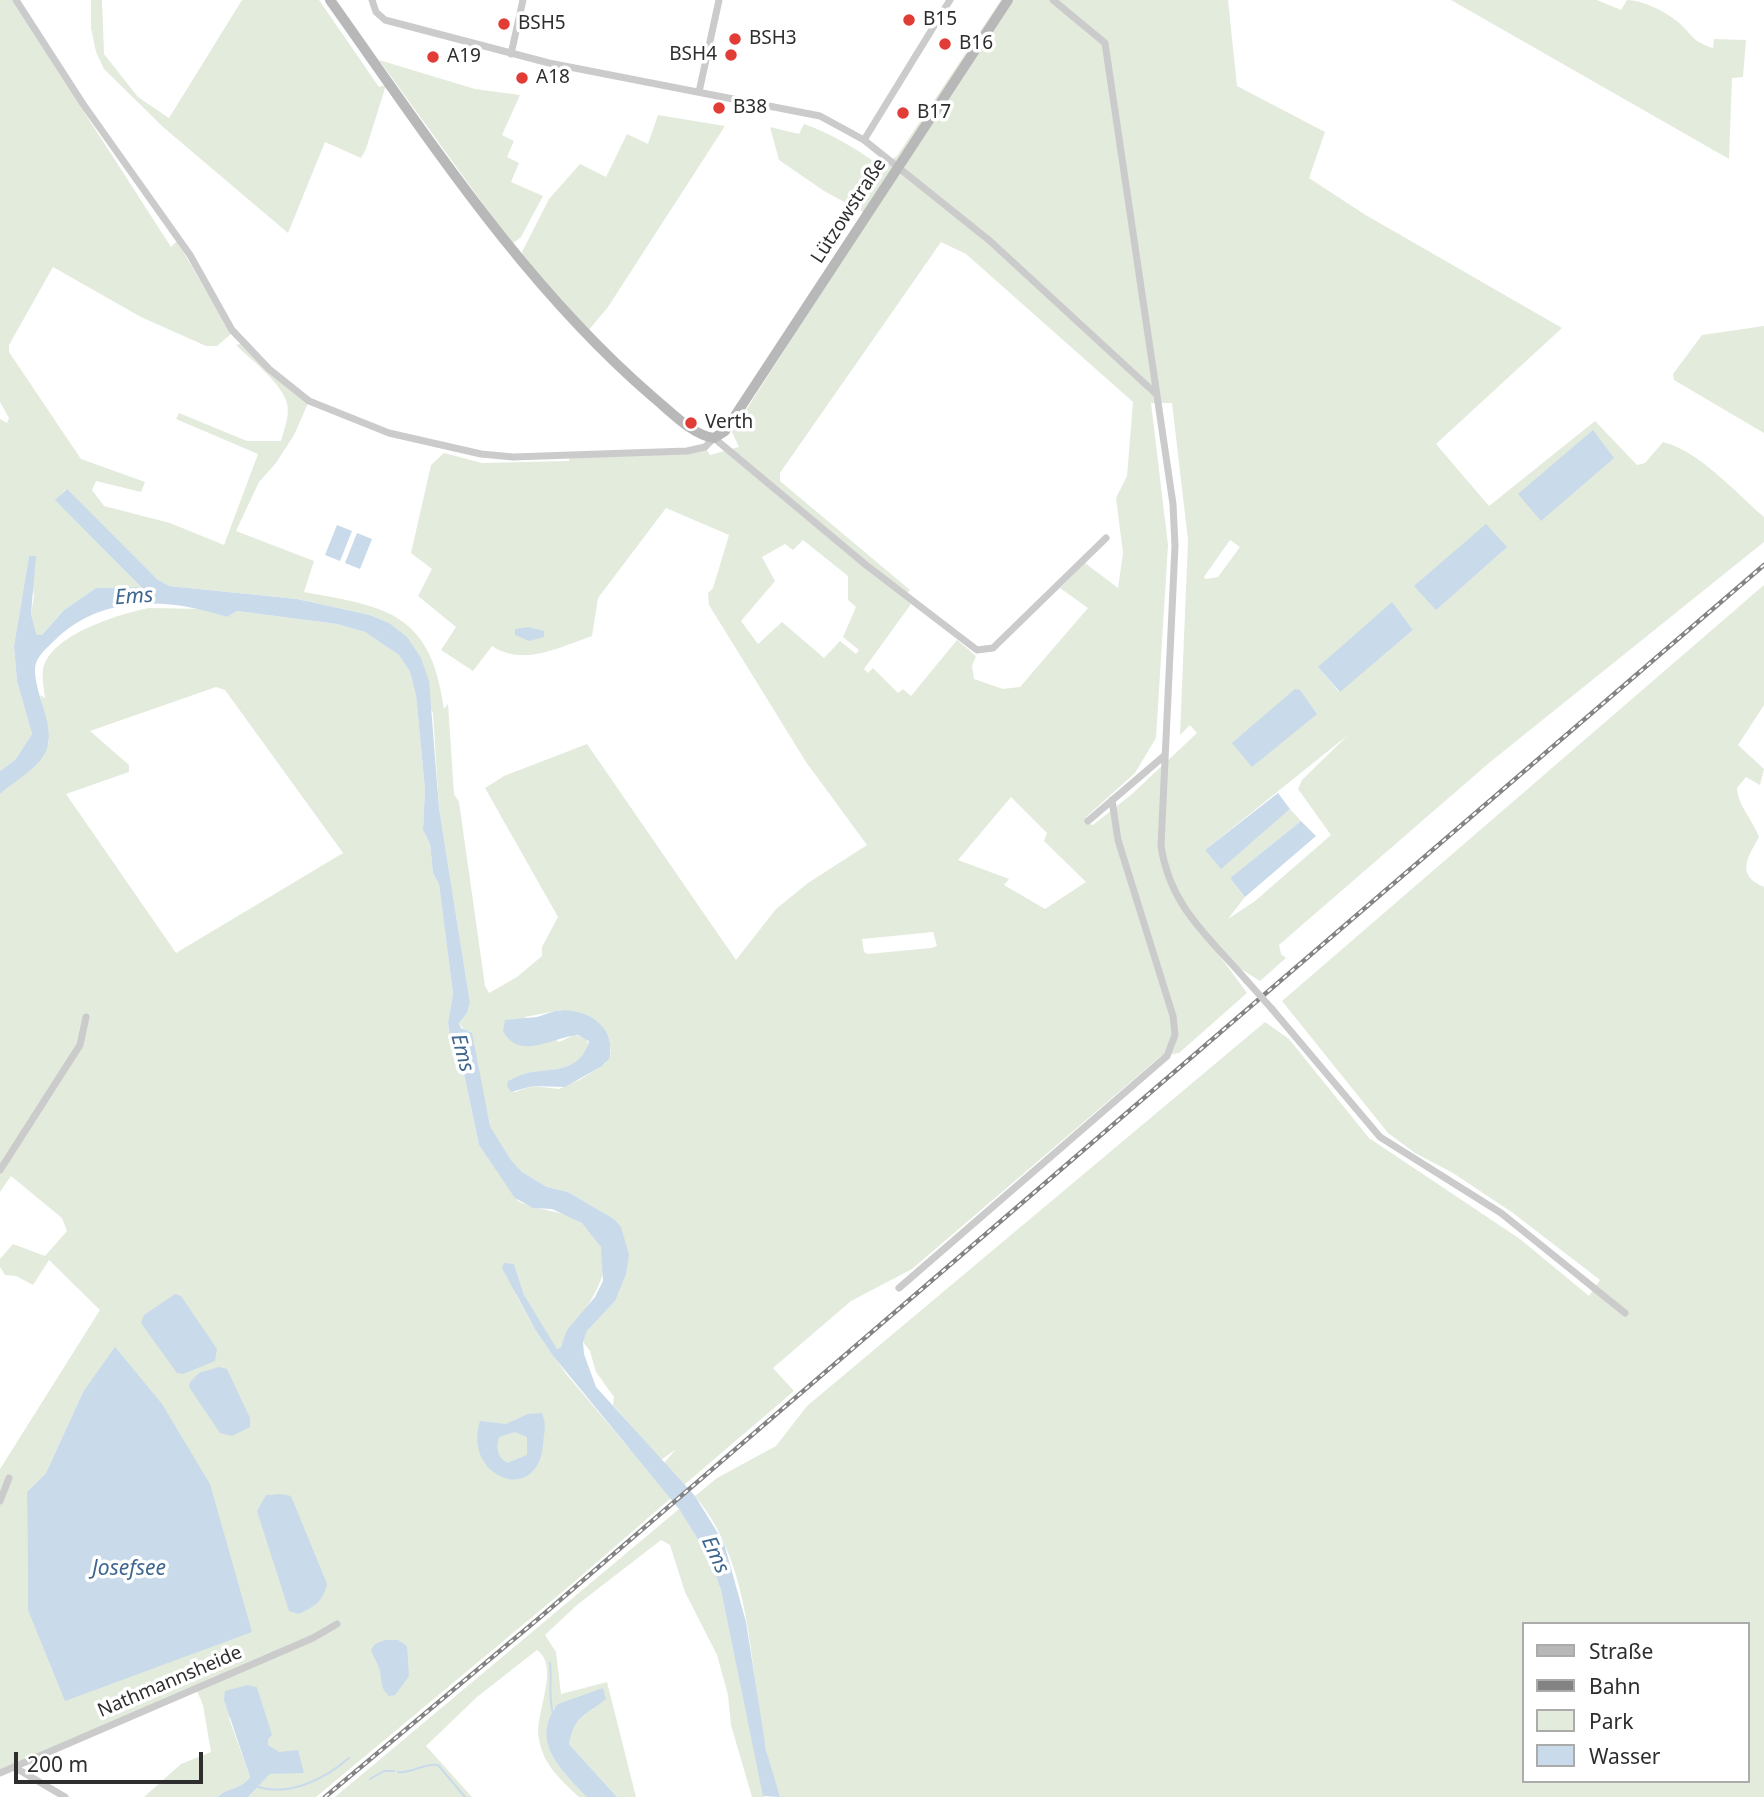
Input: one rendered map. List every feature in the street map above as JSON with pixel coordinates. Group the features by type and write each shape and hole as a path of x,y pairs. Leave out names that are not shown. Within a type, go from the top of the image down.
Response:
{"street":[{"path":"16,0 83,104 190,255 232,330 269,369 309,401 389,433 496,456 687,451 705,447 715,438"},
{"path":"330,0 479,209 609,359 667,409 702,435 715,438 866,565 977,650 993,648 1105,538"},
{"path":"372,0 376,12 385,20 511,54 820,116 864,139 990,241 1155,394"},
{"path":"511,54 523,0"},
{"path":"699,92 719,0"},
{"path":"864,139 950,0"},
{"name":"Lützowstraße","path":"715,438 725,431 1009,0"},
{"path":"1053,0 1105,43 1175,533 1161,846 1170,886 1185,910 1380,1136 1501,1213 1625,1314"},
{"path":"1088,821 1164,756"},
{"path":"900,1288 1167,1056 1175,1035 1173,1017 1118,840 1112,800"},
{"path":"0,1170 79,1045 86,1017"},
{"path":"1,1498 9,1478"},
{"name":"Nathmannsheide","path":"0,1773 313,1638 337,1624"},
{"path":"14,1767 65,1797"}],"green space":[{"path":"0,0 12,0 171,247 177,241 231,334 217,346 206,346 141,317 53,267 9,345 9,352 81,459 145,482 141,492 96,481 92,490 104,506 170,523 224,545 258,454 176,419 179,413 247,441 281,441 287,418 287,403 272,379 236,345 244,343 309,401 294,435 276,463 259,482 236,531 314,561 304,592 382,610 401,620 416,634 428,652 438,677 444,709 448,704 454,794 459,802 485,986 489,993 517,977 542,956 542,947 558,917 485,788 504,776 587,744 736,960 776,909 808,883 867,845 806,762 709,605 708,593 713,588 729,535 666,508 598,598 592,636 554,650 529,655 516,655 492,646 473,671 441,650 456,627 418,596 432,569 411,553 431,465 444,453 482,463 569,461 570,454 705,447 710,455 739,447 732,432 870,216 824,191 779,160 770,127 799,134 804,124 847,144 887,171 889,161 897,156 1001,0 1228,0 1237,86 1325,132 1309,178 1364,214 1562,328 1436,444 1489,506 1595,421 1637,465 1645,463 1663,442 1703,463 1764,517 1764,542 1489,763 1279,945 1281,954 1286,958 1260,981 1219,955 1247,993 1179,1053 1161,1056 912,1269 851,1301 773,1368 794,1391 684,1485 664,1463 676,1449 661,1460 613,1405 614,1397 596,1372 590,1351 583,1342 587,1331 615,1301 614,1219 568,1192 547,1187 522,1172 511,1160 490,1126 472,1040 459,1023 467,1013 470,1003 439,808 433,713 389,623 370,615 297,599 169,586 157,579 66,489 56,500 141,587 96,588 64,610 42,635 35,634 31,614 34,596 29,556 14,646 17,681 32,734 15,760 0,771 0,419 7,423 9,418 0,402","holes":["941,242 966,254 1133,402 1127,476 1116,498 1123,553 1118,588 1085,563 1060,588 1088,608 1020,687 1003,689 974,679 972,666 976,656 957,640 911,696 903,689 898,693 873,668 868,673 864,669 911,604 903,597 910,590 780,481 780,473","1151,403 1172,403 1188,540 1180,735 1190,725 1197,733 1132,794 1093,825 1085,823 1086,817 1135,773 1156,738 1168,545","803,540 848,576 848,600 856,607 843,637 859,650 856,654 840,641 824,658 782,622 758,644 741,621 775,581 762,557 785,544 793,550","1230,540 1240,547 1218,577 1204,577","1392,603 1413,630 1339,692 1319,668","1348,735 1302,780 1298,789 1331,835 1255,901 1228,919 1245,897 1230,878 1301,821 1290,809 1221,868 1205,850","1011,797 1047,833 1044,841 1086,882 1045,909 1004,885 1009,879 958,860","933,932 937,946 868,954 864,952 862,939","561,1010 609,1039 611,1051 606,1063 559,1089 533,1086 515,1092 510,1090 520,1075 564,1067 582,1058 587,1049 587,1038 574,1035 559,1042 525,1017"]},
{"path":"91,0 102,0 104,54 138,97 169,118 242,0 319,0 379,87 386,85 361,158 325,142 288,233 163,127 104,69 96,52 91,28"},
{"path":"1451,0 1597,0 1621,10 1627,0 1633,0 1667,14 1696,40 1713,48 1714,39 1746,40 1743,77 1732,78 1729,159"},
{"path":"379,60 475,89 520,95 502,135 514,141 507,157 519,163 511,182 543,196 521,237 512,244"},
{"path":"658,115 725,126 608,307 588,331 524,260 522,252 549,199 580,164 606,177 627,134 648,144"},
{"path":"1764,326 1764,433 1674,380 1673,374 1702,335"},
{"path":"1764,585 1764,705 1738,745 1764,769 1760,785 1746,777 1737,788 1740,801 1759,837 1748,858 1747,871 1749,877 1764,887 1764,1797 780,1797 761,1721 743,1603 733,1565 717,1529 695,1496 717,1478 776,1446 807,1406 1265,1022 1289,1039 1369,1138 1520,1239 1589,1296 1600,1280 1513,1213 1453,1173 1415,1153 1388,1133 1282,1001"},
{"path":"149,608 204,609 227,617 237,611 337,624 365,632 399,655 410,672 416,694 425,789 423,830 430,844 433,873 439,884 453,994 448,1024 452,1052 462,1064 479,1145 518,1201 567,1216 583,1224 595,1235 605,1259 604,1271 594,1295 558,1349 524,1295 514,1264 516,1295 536,1331 567,1375 671,1498 316,1797 248,1797 270,1774 304,1772 268,1745 267,1739 271,1735 257,1687 248,1685 229,1718 250,1777 218,1797 144,1797 181,1764 211,1752 203,1705 197,1691 0,1774 0,1469 100,1310 49,1260 33,1285 16,1276 5,1275 0,1267 0,1259 13,1244 45,1256 67,1231 62,1218 11,1176 0,1192 0,794 44,754 49,742 40,695 45,698 43,670 48,658 58,646 87,628","holes":["216,687 225,690 343,853 176,953 66,794 129,772 129,765 90,731","116,1348 28,1610 27,1492 46,1473 83,1392"]},
{"path":"679,1509 709,1557 721,1590 764,1797 752,1797 731,1725 728,1695 717,1655 685,1592 670,1545 661,1540 577,1605 545,1635 556,1652 561,1694 607,1682 636,1797 617,1797 569,1744 576,1722 594,1709 554,1709 547,1736 554,1758 587,1797 579,1797 559,1778 544,1757 538,1729 547,1668 544,1658 537,1650 477,1697 426,1746 472,1797 335,1797"}],"water":[{"path":"1593,430 1614,458 1541,521 1518,494"},
{"name":"Ems","path":"67,489 157,579 169,586 297,599 370,615 389,623 407,637 421,658 429,681 439,808 470,1003 467,1013 459,1023 461,1028 472,1033 490,1126 511,1160 522,1172 547,1187 568,1192 614,1219 621,1227 629,1255 626,1274 615,1301 587,1331 583,1342 584,1354 596,1387 695,1496 724,1543 746,1622 766,1750 780,1797 763,1796 721,1590 709,1557 679,1509 554,1357 536,1331 502,1268 504,1263 514,1264 524,1295 557,1349 561,1347 567,1330 595,1297 603,1281 601,1247 582,1223 552,1209 533,1208 515,1198 479,1145 462,1064 452,1052 448,1023 453,994 439,884 433,873 430,844 423,830 425,789 416,695 410,672 399,655 365,632 337,624 237,611 227,617 182,606 159,604 115,607 74,625 39,657 35,670 48,727 48,745 35,766 0,794 0,771 15,760 32,734 17,681 14,646 29,556 36,556 31,614 36,634 42,635 64,610 96,588 141,587 55,500"},
{"path":"1486,524 1507,547 1436,610 1414,586"},
{"path":"337,525 352,531 340,561 325,555"},
{"path":"357,533 372,539 360,569 345,563"},
{"path":"1392,602 1413,630 1340,692 1318,667"},
{"path":"528,627 544,631 544,637 529,641 515,635 515,629"},
{"path":"1295,689 1300,690 1317,714 1252,767 1232,743"},
{"path":"1278,793 1290,809 1221,869 1205,850"},
{"path":"1301,821 1316,836 1245,897 1230,878"},
{"path":"566,1010 587,1015 604,1028 610,1047 609,1059 602,1066 565,1087 533,1086 511,1092 507,1086 508,1081 524,1074 571,1065 585,1052 589,1041 578,1035 528,1046 518,1045 503,1031 505,1020 537,1017"},
{"path":"175,1294 181,1296 217,1349 215,1361 183,1374 177,1373 141,1323 144,1315"},
{"name":"Josefsee","path":"115,1347 162,1404 210,1484 252,1632 65,1701 28,1610 27,1492 46,1473 83,1392"},
{"path":"219,1367 227,1369 250,1418 250,1427 232,1436 220,1433 189,1387 199,1373"},
{"path":"542,1413 544,1422 543,1445 538,1464 528,1475 516,1479 502,1477 490,1470 481,1457 477,1441 480,1421 506,1424 528,1414","holes":["515,1432 527,1437 527,1455 507,1463 501,1458 499,1437"]},
{"path":"266,1495 291,1496 327,1584 317,1603 298,1614 289,1611 257,1511"},
{"path":"385,1640 398,1640 407,1646 409,1676 395,1695 389,1696 382,1685 379,1668 371,1650 375,1644"},
{"path":"248,1685 257,1687 272,1735 268,1739 268,1745 279,1752 298,1750 304,1773 270,1774 248,1797 218,1797 250,1777 224,1700 225,1691"},
{"path":"603,1688 606,1699 578,1721 569,1744 617,1797 587,1797 567,1776 552,1754 547,1730 558,1704"}],"waterway":[{"path":"550,1663 553,1714"},
{"path":"258,1787 282,1790 307,1784 349,1758"},
{"path":"398,1772 438,1765 465,1797"},
{"path":"370,1779 384,1771 394,1771"}],"railway":[{"path":"325,1797 538,1619 1764,565"}],"place":[{"name":"B15","path":"909,20"},
{"name":"BSH5","path":"504,24"},
{"name":"BSH3","path":"735,39"},
{"name":"B16","path":"945,44"},
{"name":"BSH4","path":"731,55"},
{"name":"A19","path":"433,57"},
{"name":"A18","path":"522,78"},
{"name":"B38","path":"719,108"},
{"name":"B17","path":"903,113"},
{"name":"Verth","path":"691,423"}]}
